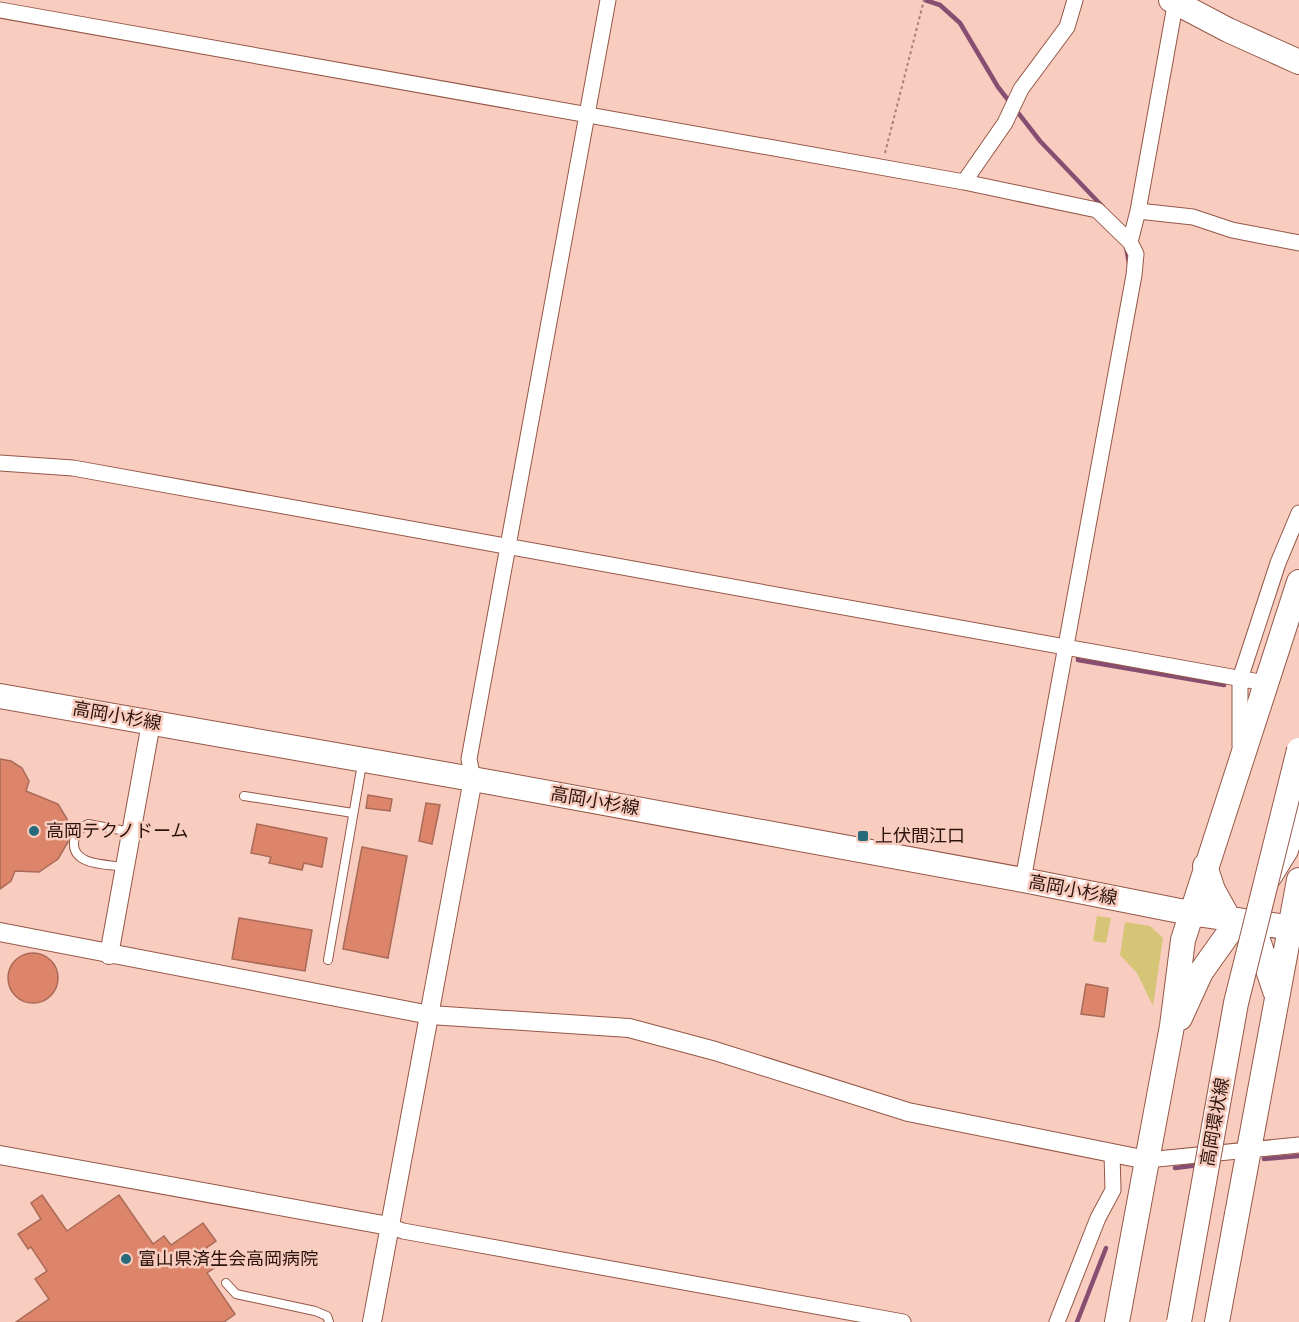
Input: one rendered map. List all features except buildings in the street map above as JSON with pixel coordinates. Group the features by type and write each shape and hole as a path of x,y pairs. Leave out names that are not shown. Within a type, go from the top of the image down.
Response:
{"main road":[{"path":"1174,1 1228,30 1299,62"},
{"path":"1117,1322 1170,1039 1183,940 1205,866 1299,582"},
{"name":"高岡小杉線","path":"0,696 473,779 1190,913"},
{"name":"高岡環状線","path":"1179,1322 1236,1003 1299,750"},
{"path":"1170,1039 1201,972 1241,921 1286,850 1299,810"},
{"path":"1205,866 1213,890 1241,921 1278,1002"},
{"path":"1217,1322 1294,928 1299,880"},
{"path":"1190,913 1294,928"}],"street":[{"path":"372,1322 473,779 469,759 608,0"},
{"path":"964,182 1005,123 1021,89 1067,27 1075,0"},
{"path":"1129,242 1138,211 1174,1"},
{"path":"0,10 882,167 1097,210 1129,242 1136,254 1134,275 1023,880"},
{"path":"1138,211 1193,217 1232,230 1299,243"},
{"path":"0,463 73,468 1265,683"},
{"path":"1240,762 1240,679 1278,562 1299,513"},
{"path":"109,955 151,723"},
{"path":"0,932 109,955 430,1015 629,1028 716,1050 908,1112 1147,1160 1299,1145"},
{"path":"1057,1322 1098,1218 1113,1190 1112,1154"},
{"path":"0,1155 903,1322"}],"lane":[{"path":"328,960 363,760"},
{"path":"244,796 353,813"},
{"path":"125,867 83,860 76,855 74,842 80,829 88,824 132,832"},
{"path":"226,1283 236,1294 315,1311 327,1316 329,1322"}],"path":[{"path":"882,167 924,0"}],"shaded area":[{"path":"1097,916 1111,918 1106,943 1093,941"},
{"path":"1125,922 1150,926 1163,938 1153,1006 1137,973 1120,955"}],"waterway":[{"path":"925,0 940,5 960,23 998,87 1040,141 1103,207"},
{"path":"1126,246 1129,264"},
{"path":"1078,652 1078,660 1224,685"},
{"path":"1264,1159 1299,1156"},
{"path":"1175,1168 1199,1165"},
{"path":"1077,1322 1106,1248"}],"place":[{"name":"高岡テクノドーム","path":"34,831"},
{"name":"上伏間江口","path":"863,836"},
{"name":"富山県済生会高岡病院","path":"126,1259"}]}
